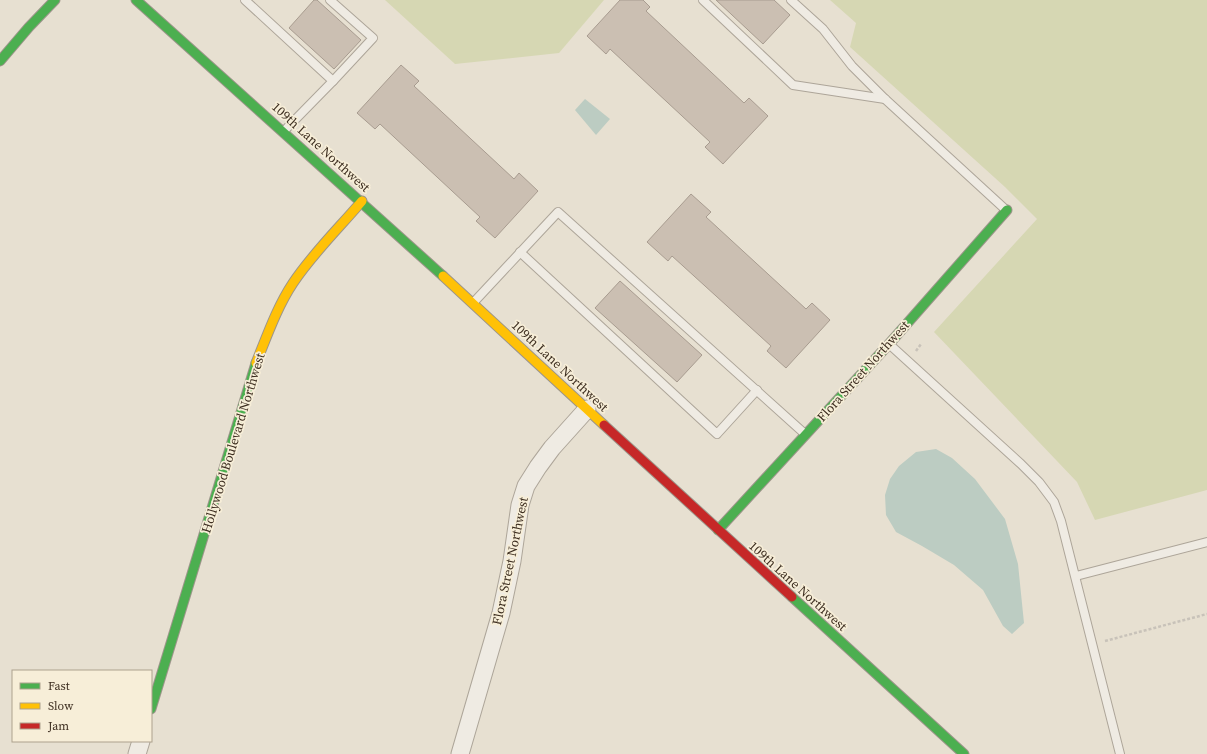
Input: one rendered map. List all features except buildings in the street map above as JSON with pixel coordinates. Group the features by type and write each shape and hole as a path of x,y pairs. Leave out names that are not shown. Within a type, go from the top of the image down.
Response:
{"street":[{"path":"0,61 29,27 55,0"},
{"name":"109th Lane Northwest","path":"136,0 473,302 718,530 964,754"},
{"name":"Hollywood Boulevard Northwest","path":"152,706 255,367 264,344 285,298 299,274 362,201"},
{"name":"Flora Street Northwest","path":"718,530 889,344 1007,210"},
{"name":"Flora Street Northwest","path":"460,754 501,613 512,561 520,505 526,486 552,448 587,409"},
{"path":"137,754 141,742"}],"lane":[{"path":"245,0 333,81"},
{"path":"284,132 373,38 330,0"},
{"path":"703,0 793,85 885,99"},
{"path":"791,0 823,29 852,66 885,99 1007,210"},
{"path":"473,302 558,212 805,434"},
{"path":"520,252 717,434 757,390"},
{"path":"889,344 1015,459 1039,482 1054,502 1061,521 1076,576 1120,754"},
{"path":"1076,576 1207,542"}],"path":[{"path":"1093,644 1207,614"}],"green space":[{"path":"385,0 604,0 559,53 455,64"},
{"path":"830,0 1207,0 1207,490 1095,520 1077,482 934,332 1037,219 1005,187 850,47 856,23"}],"shaded area":[{"path":"585,99 610,119 596,135 575,110"},
{"path":"936,449 952,458 975,479 1005,519 1018,564 1024,623 1012,634 1003,626 983,590 954,565 896,532 886,515 885,495 890,479 899,466 916,452"}],"traffic: fast":[{"path":"0,61 29,27 55,0"},
{"path":"136,0 443,276"},
{"path":"718,530 889,344 1007,210"},
{"path":"152,706 256,363"},
{"path":"792,597 964,754"}],"traffic: slow":[{"path":"256,363 268,332 287,292 318,251 362,201"},
{"path":"443,276 604,425"}],"traffic: jam":[{"path":"604,425 792,597"}]}
